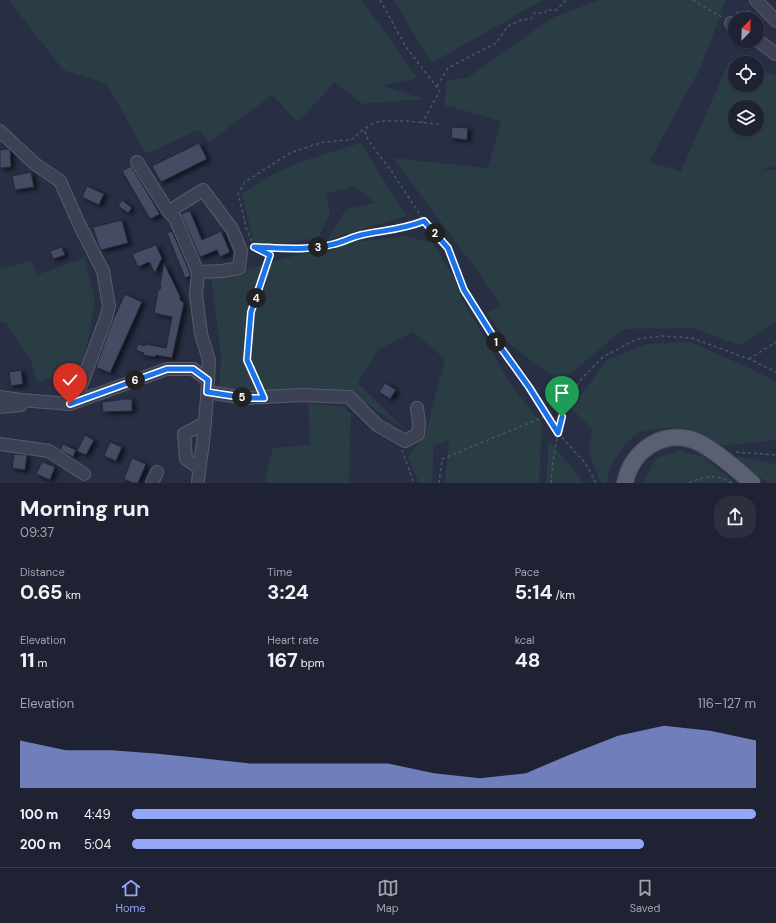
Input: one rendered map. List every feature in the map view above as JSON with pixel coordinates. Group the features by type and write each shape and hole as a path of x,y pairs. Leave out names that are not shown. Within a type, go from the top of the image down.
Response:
{"main road":[{"path":"625,483 633,461 644,448 659,440 674,438 687,439 700,443 752,483"}],"street":[{"path":"756,0 776,21"},
{"path":"764,45 776,54"},
{"path":"0,131 35,164 60,181 80,226 103,271 109,306 75,402"},
{"path":"137,162 174,218 198,272 196,295 202,334 209,360 205,420 198,483"},
{"path":"168,211 203,190 232,229 241,251 239,268 223,271 198,272"},
{"path":"0,397 70,404 167,369 193,369 208,386 246,398 302,395 349,397 377,425 405,441 418,434 419,422 417,408"},
{"path":"0,407 21,405 21,400"},
{"path":"199,468 186,459 184,434 205,420"},
{"path":"0,444 49,451 84,474"}],"path":[{"path":"380,0 406,47 440,91 422,123"},
{"path":"437,86 448,68 496,43 508,26 522,20 531,19 534,13 545,13 546,10 556,10 566,0"},
{"path":"693,0 728,21"},
{"path":"738,12 765,10"},
{"path":"264,398 247,360 251,312 270,255 254,247 246,227 238,193 245,182 290,153 323,142 351,140 368,126 380,121 405,121 439,124"},
{"path":"368,126 365,132 368,140 392,172 424,221 448,248 464,290 496,341 529,387 558,433 586,464 596,483"},
{"path":"254,247 304,249 334,244 359,235 404,228 424,221"},
{"path":"551,483 553,460 558,433 570,396 582,378 603,357 637,339 662,336 692,338 749,359 776,372"},
{"path":"749,359 776,342"},
{"path":"439,483 442,459 546,416"},
{"path":"398,437 414,483"},
{"path":"733,452 776,455"},
{"path":"689,483 706,476 719,477 732,483"}],"shaded area":[{"path":"11,0 362,0 417,78 383,86 424,99 362,104 335,82 298,122 272,95 209,142 198,130 146,154 107,84 63,70 11,3"},
{"path":"393,0 543,0 432,63"},
{"path":"599,0 726,0 700,69 649,162 681,171 728,63 728,92 764,92 764,72 776,76 776,166 760,170 776,170 776,322 740,345 692,328 624,329 560,382 509,344 487,313 500,305 478,272 393,158 488,168 501,121 444,105 447,80 467,78 552,18"},
{"path":"361,143 406,216 327,240 346,209 375,203 355,186 326,194 330,215 318,238 255,248 242,193 271,175 306,160"},
{"path":"406,236 433,243 455,279 462,299 513,388 542,423 539,483 445,483 449,440 434,445 432,483 419,483 408,457 425,435 445,359 413,332 378,350 358,383 405,430 357,397 327,389 282,393 219,393 221,356 211,275 259,266 334,244"},
{"path":"84,258 95,300 81,369 37,383 31,361 7,324 0,321 0,269 32,261 37,275"},
{"path":"690,342 776,381 776,440 720,446 705,435 688,429 661,428 642,432 631,438 621,449 610,470 607,483 601,483 588,451 592,429 571,408 607,360 647,344"},
{"path":"308,403 343,407 351,414 349,483 269,483 265,480 273,448 310,445"},
{"path":"549,440 584,483 546,483"},
{"path":"680,450 703,457 735,483 643,483 656,458"},
{"path":"731,456 776,464 776,483 767,483"}],"building":[{"path":"452,127 468,128 467,140 451,138"},
{"path":"199,143 207,159 161,182 152,166"},
{"path":"9,149 11,167 0,168 0,150"},
{"path":"131,166 160,214 150,219 122,171"},
{"path":"31,172 34,187 15,190 12,176"},
{"path":"87,186 104,194 99,205 82,197"},
{"path":"122,200 132,208 128,213 118,206"},
{"path":"190,211 202,240 221,231 230,252 220,257 217,250 200,257 181,214"},
{"path":"122,220 128,243 101,250 93,227"},
{"path":"172,231 190,273 190,276 185,278 167,233"},
{"path":"156,245 162,258 155,273 149,262 138,267 132,254"},
{"path":"62,247 65,255 53,259 50,251"},
{"path":"164,263 180,296 180,300 184,303 172,358 156,355 155,357 143,355 144,353 136,350 138,344 166,348 172,317 154,313 158,291 161,288 160,285"},
{"path":"125,294 142,302 110,373 96,367 113,320"},
{"path":"21,370 23,384 11,386 9,372"},
{"path":"385,383 396,390 390,399 379,392"},
{"path":"119,399 132,399 132,411 103,412 102,402"},
{"path":"85,435 94,440 86,455 77,451"},
{"path":"110,442 122,447 116,461 104,456"},
{"path":"63,444 76,450 73,457 60,450"},
{"path":"14,454 27,455 25,470 12,468"},
{"path":"132,458 146,464 138,483 133,483 124,479"},
{"path":"42,462 55,467 50,480 36,474"}],"route":[{"path":"70,404 167,369 193,369 208,380 207,392 246,398 264,398 247,360 251,312 270,255 254,247 304,249 334,244 359,235 399,230 424,221 448,248 464,290 496,341 529,387 558,433 562,417"}]}
